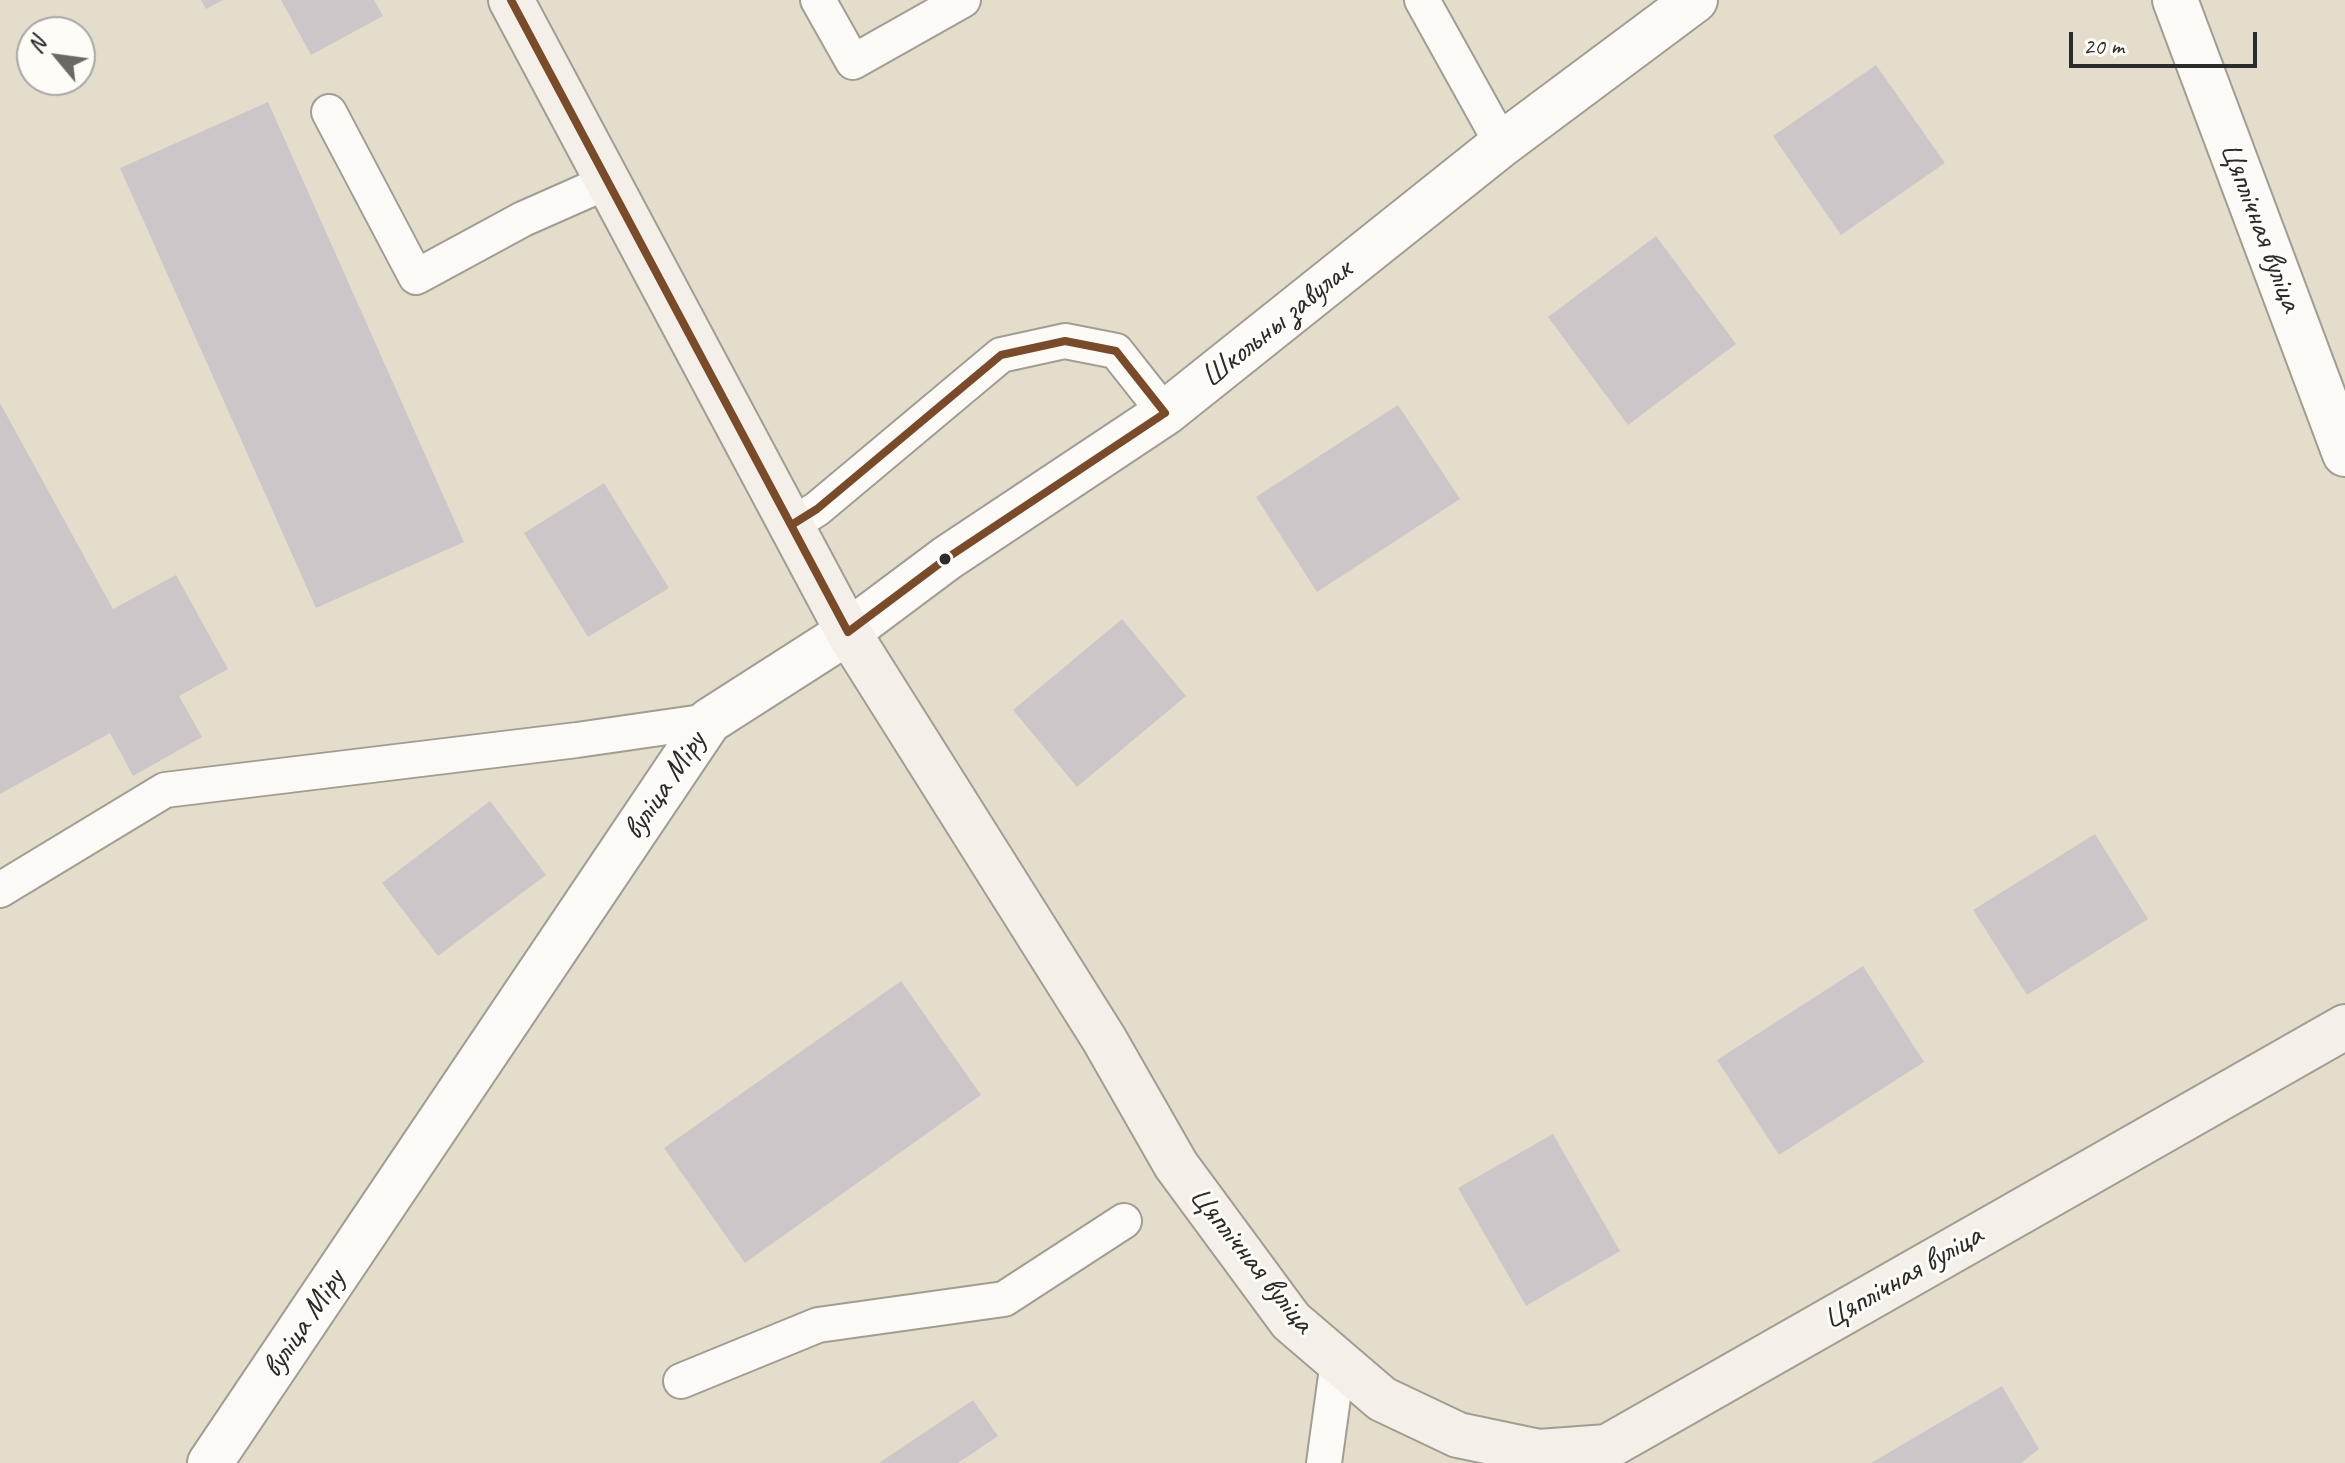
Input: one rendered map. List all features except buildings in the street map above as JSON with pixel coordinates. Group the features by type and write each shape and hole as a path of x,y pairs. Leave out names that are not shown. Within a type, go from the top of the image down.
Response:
{"street":[{"path":"511,0 848,632"},
{"name":"Школьны завулак","path":"848,632 947,558 1165,413 1502,144 1695,0"},
{"name":"Цяплічная вуліца","path":"2175,0 2345,454"},
{"name":"Цяплічная вуліца","path":"848,632 1104,1039 1176,1165 1291,1321 1382,1399 1458,1435 1539,1452 1612,1455 2345,1027"},
{"name":"вуліца Міру","path":"210,1463 709,721 848,632"}],"lane":[{"path":"818,0 853,62 963,0"},
{"path":"1422,0 1502,144"},
{"path":"329,112 416,277 523,219 609,181"},
{"path":"793,524 817,509 1001,355 1065,341 1116,351 1165,413"},
{"path":"0,890 165,790 709,721"},
{"path":"681,1381 818,1325 1004,1299 1124,1221"},
{"path":"1324,1463 1338,1361"}],"transit line":[{"path":"511,0 848,632"},
{"path":"793,524 817,509 1001,355 1065,341 1116,351 1165,413"},
{"path":"848,632 947,558 1165,413"}]}
